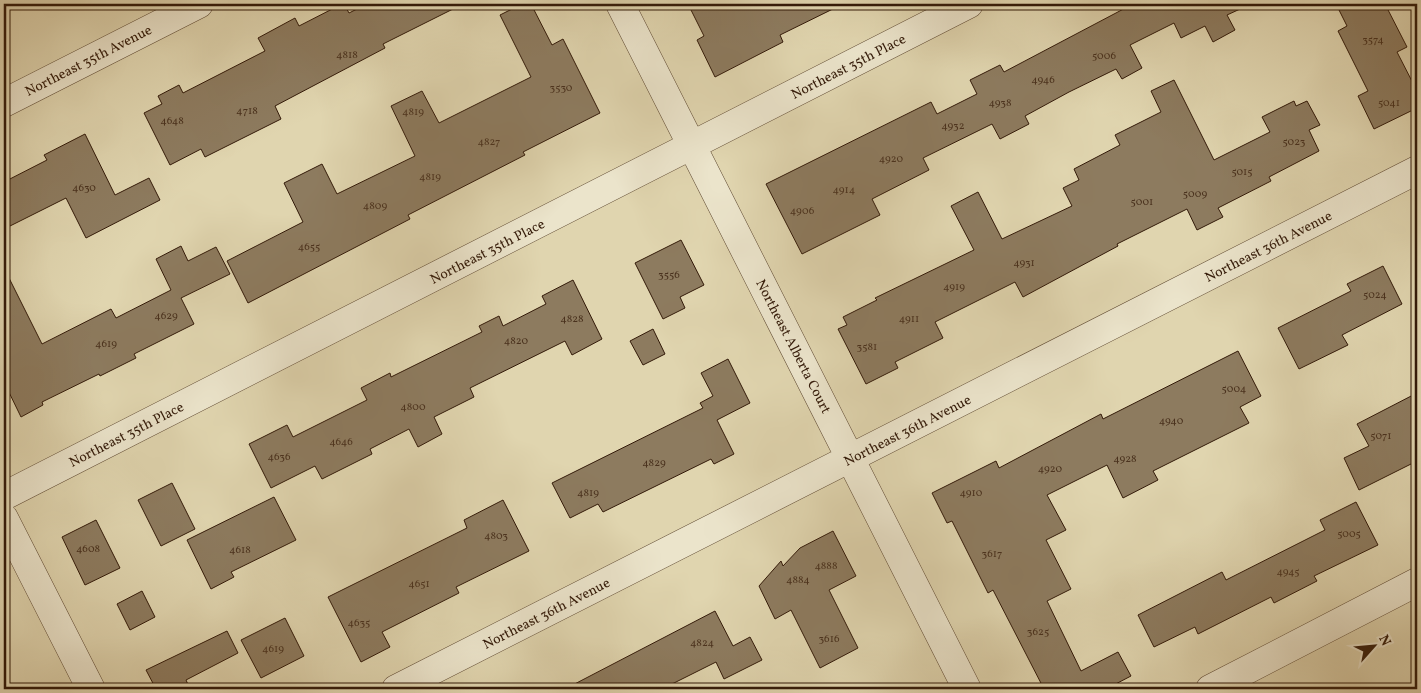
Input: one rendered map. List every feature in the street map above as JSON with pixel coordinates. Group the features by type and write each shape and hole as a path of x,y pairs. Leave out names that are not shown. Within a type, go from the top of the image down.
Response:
{"street":[{"name":"Northeast 35th Avenue","path":"4,103 199,4"},
{"name":"Northeast Alberta Court","path":"620,4 967,689"},
{"name":"Northeast 35th Place","path":"4,496 693,147 969,4"},
{"name":"Northeast 36th Avenue","path":"396,689 1417,170"},
{"path":"4,518 90,689"},
{"path":"1210,689 1417,582"}],"building":[{"path":"344,4 349,13 367,4 463,4 383,44 385,48 275,106 281,119 205,157 201,149 170,165 144,113 162,104 158,96 179,85 183,93 265,51 258,38 295,18 299,26"},
{"path":"522,4 531,4 552,45 563,39 600,113 523,152 525,155 408,215 410,219 248,303 227,261 303,222 284,183 322,164 337,194 415,156 391,106 422,91 439,123 531,77 500,15"},
{"path":"688,4 843,4 780,35 783,42 715,77 697,40 704,36"},
{"path":"1133,4 1251,4 1227,15 1235,30 1213,42 1205,26 1181,38 1174,23 1130,45 1142,68 1122,79 1116,69 1025,116 1029,124 1000,139 992,124 923,158 929,170 872,199 880,215 802,254 766,184 931,102 937,114 977,94 970,80 1000,65 1004,72"},
{"path":"1336,4 1385,4 1407,47 1397,52 1417,91 1417,108 1374,129 1358,96 1368,91 1338,31 1347,26"},
{"path":"1174,80 1214,160 1270,132 1262,117 1294,101 1296,106 1307,101 1320,125 1309,130 1319,151 1269,177 1271,181 1218,208 1223,217 1197,230 1187,209 1117,244 1118,246 1023,297 1015,282 935,322 943,338 895,362 898,368 866,384 838,329 847,325 843,317 877,300 875,298 974,250 951,206 978,192 1002,239 1072,206 1063,188 1079,180 1074,169 1120,145 1115,135 1161,112 1151,91"},
{"path":"85,134 115,195 149,178 160,200 86,238 66,198 4,229 4,182 47,160 44,155"},
{"path":"681,240 704,285 680,297 685,308 663,319 635,263"},
{"path":"181,246 188,261 216,247 230,274 181,298 194,324 134,354 136,358 42,402 43,405 21,417 4,382 4,268 42,344 111,309 116,318 171,290 156,259"},
{"path":"1383,266 1402,304 1342,335 1348,345 1299,369 1278,328 1351,291 1347,284"},
{"path":"573,280 602,339 572,355 565,341 470,388 474,397 434,417 442,434 418,447 409,429 370,449 372,454 322,479 315,466 271,488 249,444 287,425 293,437 367,400 361,388 390,373 391,377 482,332 479,326 499,316 503,326 546,304 542,296"},
{"path":"653,329 665,354 643,365 630,341"},
{"path":"1238,351 1261,396 1240,407 1249,423 1153,471 1158,480 1123,498 1107,465 1047,495 1066,530 1046,540 1071,589 1047,601 1081,671 1118,652 1131,676 1106,689 1044,689 993,590 988,593 952,521 947,523 932,493 996,461 999,468 1101,414 1103,419"},
{"path":"728,359 750,403 717,420 734,454 714,464 711,459 603,512 598,504 570,518 552,483 703,408 700,403 713,396 701,373"},
{"path":"1417,393 1417,461 1359,490 1344,458 1369,446 1357,424"},
{"path":"172,483 195,529 161,546 138,500"},
{"path":"274,497 296,540 231,572 234,577 211,589 187,540"},
{"path":"503,500 529,551 456,587 459,593 382,632 390,647 361,662 328,597 467,528 464,520"},
{"path":"1356,502 1378,545 1314,576 1317,581 1274,603 1271,597 1198,634 1195,627 1154,647 1138,615 1222,572 1226,580 1325,530 1320,520"},
{"path":"96,520 120,568 85,585 62,537"},
{"path":"833,531 856,576 829,590 858,648 820,668 791,610 775,619 759,586 781,561 783,566 800,548"},
{"path":"142,591 155,617 130,630 117,604"},
{"path":"715,611 733,646 750,637 762,660 724,679 716,662 662,689 565,689"},
{"path":"285,618 304,656 261,678 241,640"},
{"path":"227,631 238,653 186,680 190,689 156,689 146,670"}]}
